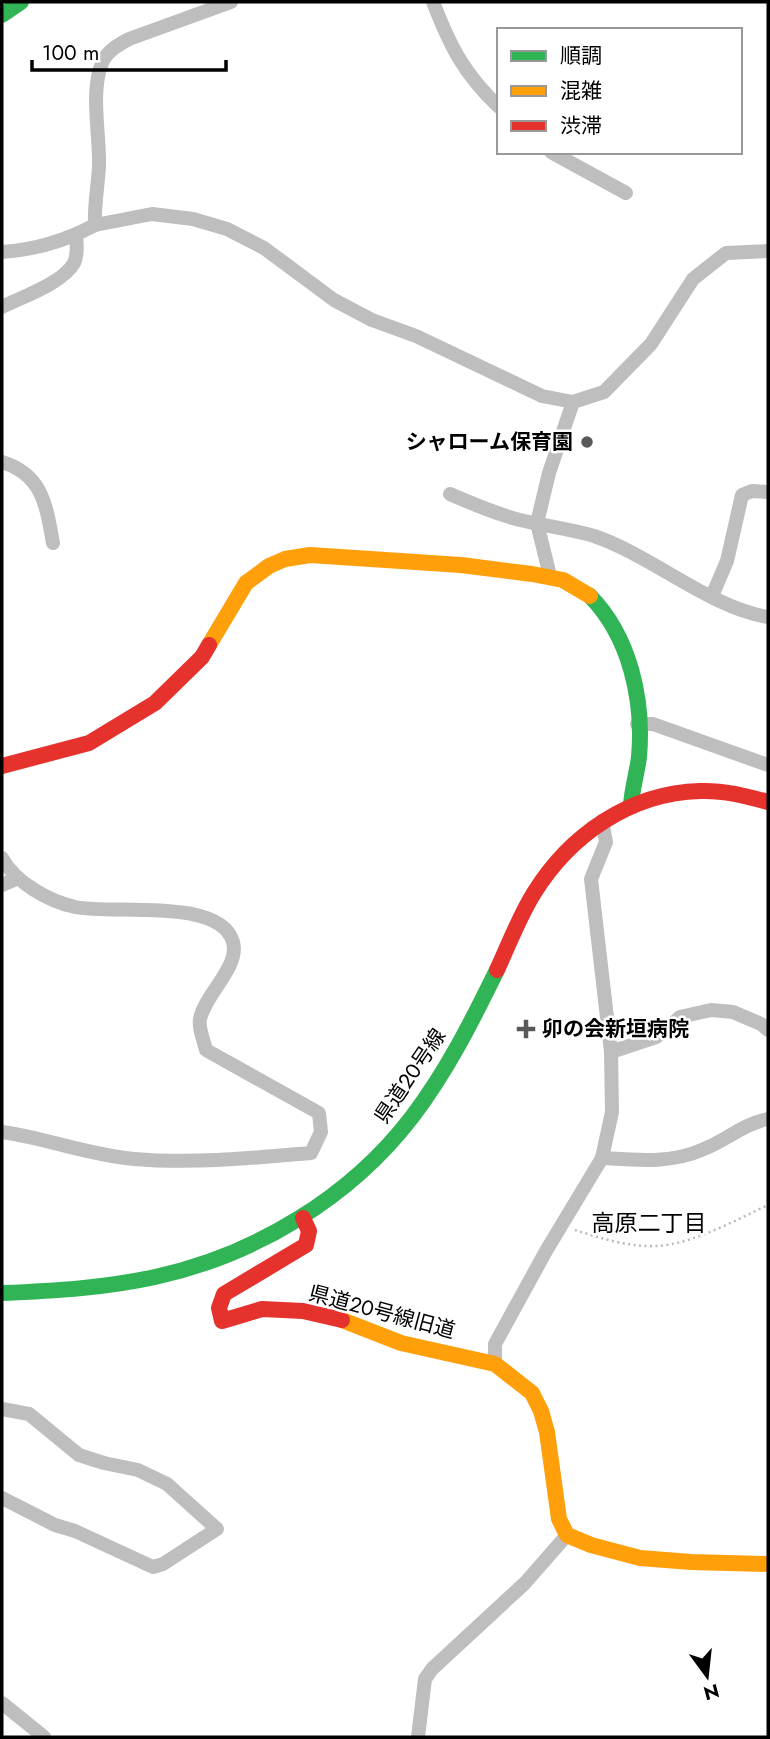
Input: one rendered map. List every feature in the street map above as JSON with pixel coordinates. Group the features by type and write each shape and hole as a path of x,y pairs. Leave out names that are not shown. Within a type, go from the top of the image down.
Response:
{"main road":[{"path":"2,15 21,2"},
{"path":"2,766 89,743 155,703 202,657 246,583 269,566 285,559 310,555 463,563 565,580 591,596 613,622 629,656 637,724 639,749 631,805"},
{"name":"県道20号線","path":"2,1293 95,1288 174,1274 243,1249 303,1218 377,1157 415,1113 455,1050 536,890 573,844 602,821 631,805 653,798 699,790 745,794 768,802"},
{"name":"県道20号線旧道","path":"303,1218 309,1228 306,1245 224,1294 219,1308 222,1321 262,1308 303,1311 349,1322 401,1343 495,1364 532,1393 541,1411 547,1432 559,1520 567,1535"},
{"path":"567,1535 614,1554 663,1562 768,1564"}],"street":[{"path":"95,225 99,165 97,77 103,61 113,47 129,38 231,2"},
{"path":"433,2 444,32 463,68 497,105"},
{"path":"555,154 626,193"},
{"path":"2,252 27,250 76,235 95,225 152,214 193,219 227,229 264,248 334,300 372,320 416,336 542,396 573,402 604,392 651,344 693,279 726,253 768,251"},
{"path":"2,307 57,281 73,264 77,248 76,235"},
{"path":"550,576 537,523 549,473 573,402"},
{"path":"2,462 16,466 38,486 46,508 52,543"},
{"path":"712,596 727,561 742,495 752,491 768,492"},
{"path":"450,494 476,506 595,537 712,596 768,617"},
{"path":"637,724 653,724 768,765"},
{"path":"495,1364 495,1344 561,1225 602,1158 612,1112 611,1052 591,878 606,842 602,821"},
{"path":"2,858 18,878 58,902 75,907 160,911 209,918 229,930 234,946 226,973 208,998 199,1021 206,1050 319,1113 321,1132 312,1153 230,1160 134,1159 80,1151 2,1132"},
{"path":"2,885 18,878"},
{"path":"611,1052 656,1037 680,1017 712,1010 733,1012 761,1024 768,1030"},
{"path":"602,1158 674,1158 705,1149 732,1132 768,1119"},
{"path":"2,1409 29,1414 79,1455 138,1470 167,1484 217,1528 163,1564 153,1567 75,1531 55,1525 2,1498"},
{"path":"418,1737 425,1679 432,1669 525,1583 567,1535"},
{"path":"2,1703 44,1737"}],"path":[{"path":"561,1225 621,1243 656,1246 691,1237 768,1205"}],"traffic: fast":[{"path":"2,15 21,2"},
{"path":"590,596 615,630 631,670 636,692 640,735 631,805"},
{"path":"2,1293 79,1288 155,1277 229,1254 298,1219 360,1173 412,1117 448,1064 497,970"}],"traffic: slow":[{"path":"209,645 246,583 269,566 285,559 310,555 461,565 532,574 563,580 590,596"},
{"path":"342,1320 401,1343 495,1364 532,1393 547,1432 559,1519 567,1535 591,1545 640,1558 768,1564"}],"traffic: jam":[{"path":"2,766 89,743 155,703 202,657 209,645"},
{"path":"497,970 534,893 549,872 565,853 604,821 626,809 674,794 717,791 768,802"},
{"path":"303,1218 309,1231 306,1245 224,1294 219,1308 222,1321 262,1309 303,1311 342,1320"}],"place":[{"name":"シャローム保育園","path":"587,442"},
{"name":"卯の会新垣病院","path":"526,1029"}],"district":[{"name":"高原二丁目","path":"649,1223"}]}
